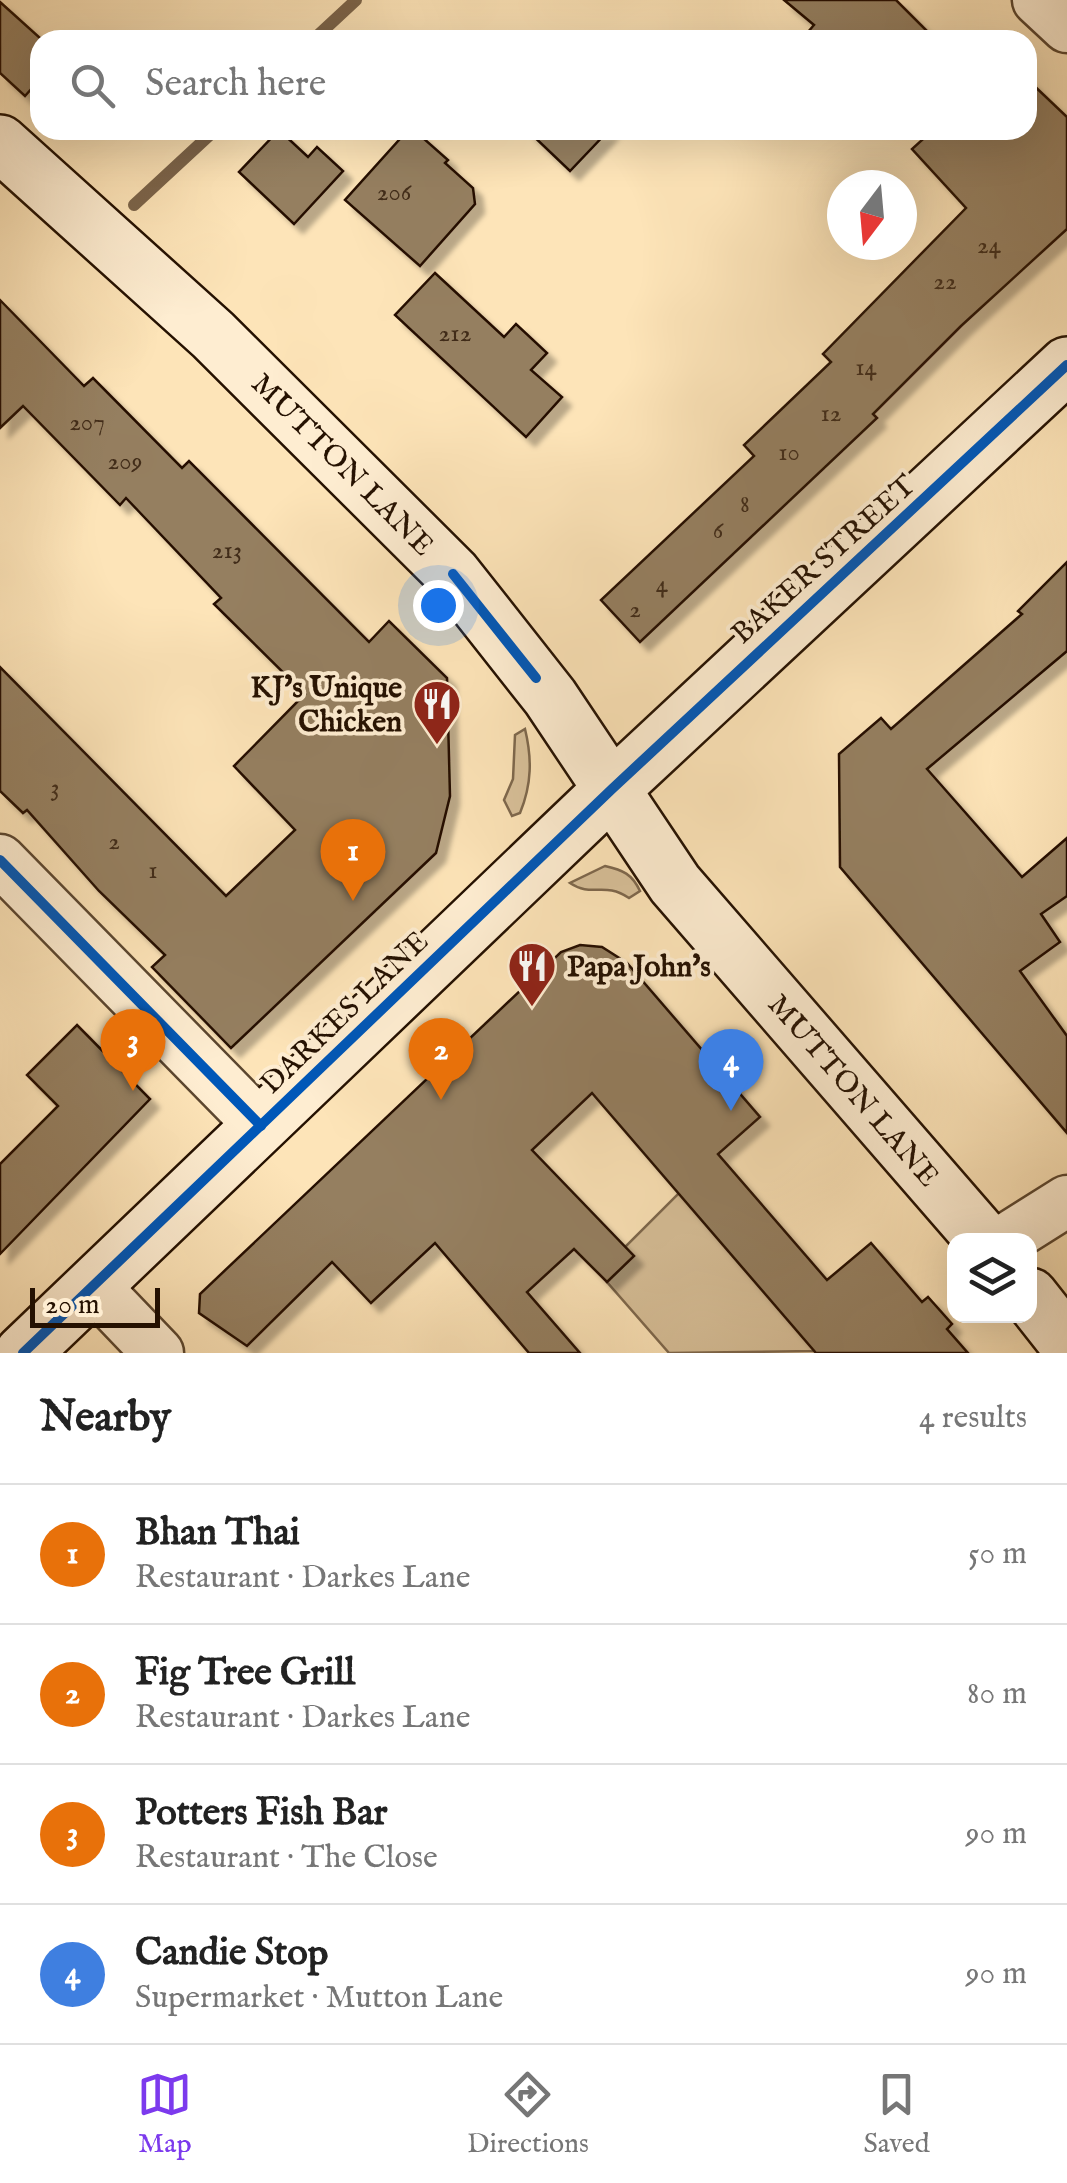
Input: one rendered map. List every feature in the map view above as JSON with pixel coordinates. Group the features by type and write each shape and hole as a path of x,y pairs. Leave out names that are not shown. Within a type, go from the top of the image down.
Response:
{"main road":[{"name":"MUTTON LANE","path":"0,144 213,334 453,574 550,697 675,884 978,1233"},
{"name":"BAKER STREET","path":"612,789 1067,365"},
{"name":"DARKES LANE","path":"23,1353 612,789"},
{"path":"1037,1305 1067,1342"}],"street":[{"path":"1038,0 1067,27"},
{"path":"0,860 261,1126"},
{"path":"1016,1233 1067,1202"},
{"path":"93,1286 158,1353"}],"shaded area":[{"path":"525,729 529,781 520,813 512,816 504,800 513,779 515,735"},
{"path":"605,866 626,874 640,891 629,898 570,883"},
{"path":"679,1193 815,1351 669,1353 607,1282 633,1256 625,1247"}],"building":[{"path":"784,0 896,0 926,30 810,30 814,25"},
{"path":"0,2 31,30 30,90 25,96 0,73"},
{"path":"1037,88 1067,117 1067,229 961,326 873,414 877,418 640,642 601,600 754,456 744,445 831,362 823,354 966,208 912,149 922,140 1037,140"},
{"path":"269,140 290,140 308,157 317,147 343,171 294,224 239,172"},
{"path":"399,140 425,140 473,188 475,204 420,266 345,200"},
{"path":"537,140 599,140 570,171"},
{"path":"435,273 504,337 516,324 547,353 531,370 562,397 526,437 395,315"},
{"path":"0,300 84,386 93,378 182,468 189,461 369,642 389,621 447,678 450,796 436,853 231,1048 152,967 165,955 99,891 27,810 23,813 0,791 0,667 226,896 295,830 234,766 305,694 214,604 221,598 126,498 120,505 23,406 0,428"},
{"path":"1067,562 1067,651 927,769 1022,877 1067,838 1067,896 1041,914 1060,942 1020,971 1067,1036 1067,1133 840,867 839,754 881,718 891,729 1022,614 1018,611"},
{"path":"580,945 602,947 627,963 760,1117 718,1154 827,1280 871,1243 922,1302 928,1297 947,1323 952,1324 947,1329 968,1353 816,1353 592,1093 532,1150 634,1256 607,1282 574,1249 527,1292 580,1353 529,1353 435,1243 371,1303 332,1262 247,1346 199,1313 200,1294 561,952"},
{"path":"77,1025 150,1099 0,1254 0,1164 58,1106 27,1075"}],"waterway":[{"path":"324,30 356,0"},
{"path":"134,205 204,140"}],"cycle path":[{"path":"23,1353 612,789 1067,365"},
{"path":"453,574 536,678"},
{"path":"0,860 261,1126"}],"place":[{"name":"KJ's Unique Chicken","path":"437,746"},
{"name":"Bhan Thai","path":"353,901"},
{"name":"Papa John's","path":"532,1008"},
{"name":"Potters Fish Bar","path":"133,1091"},
{"name":"Fig Tree Grill","path":"441,1100"},
{"name":"Candie Stop","path":"731,1111"}]}
